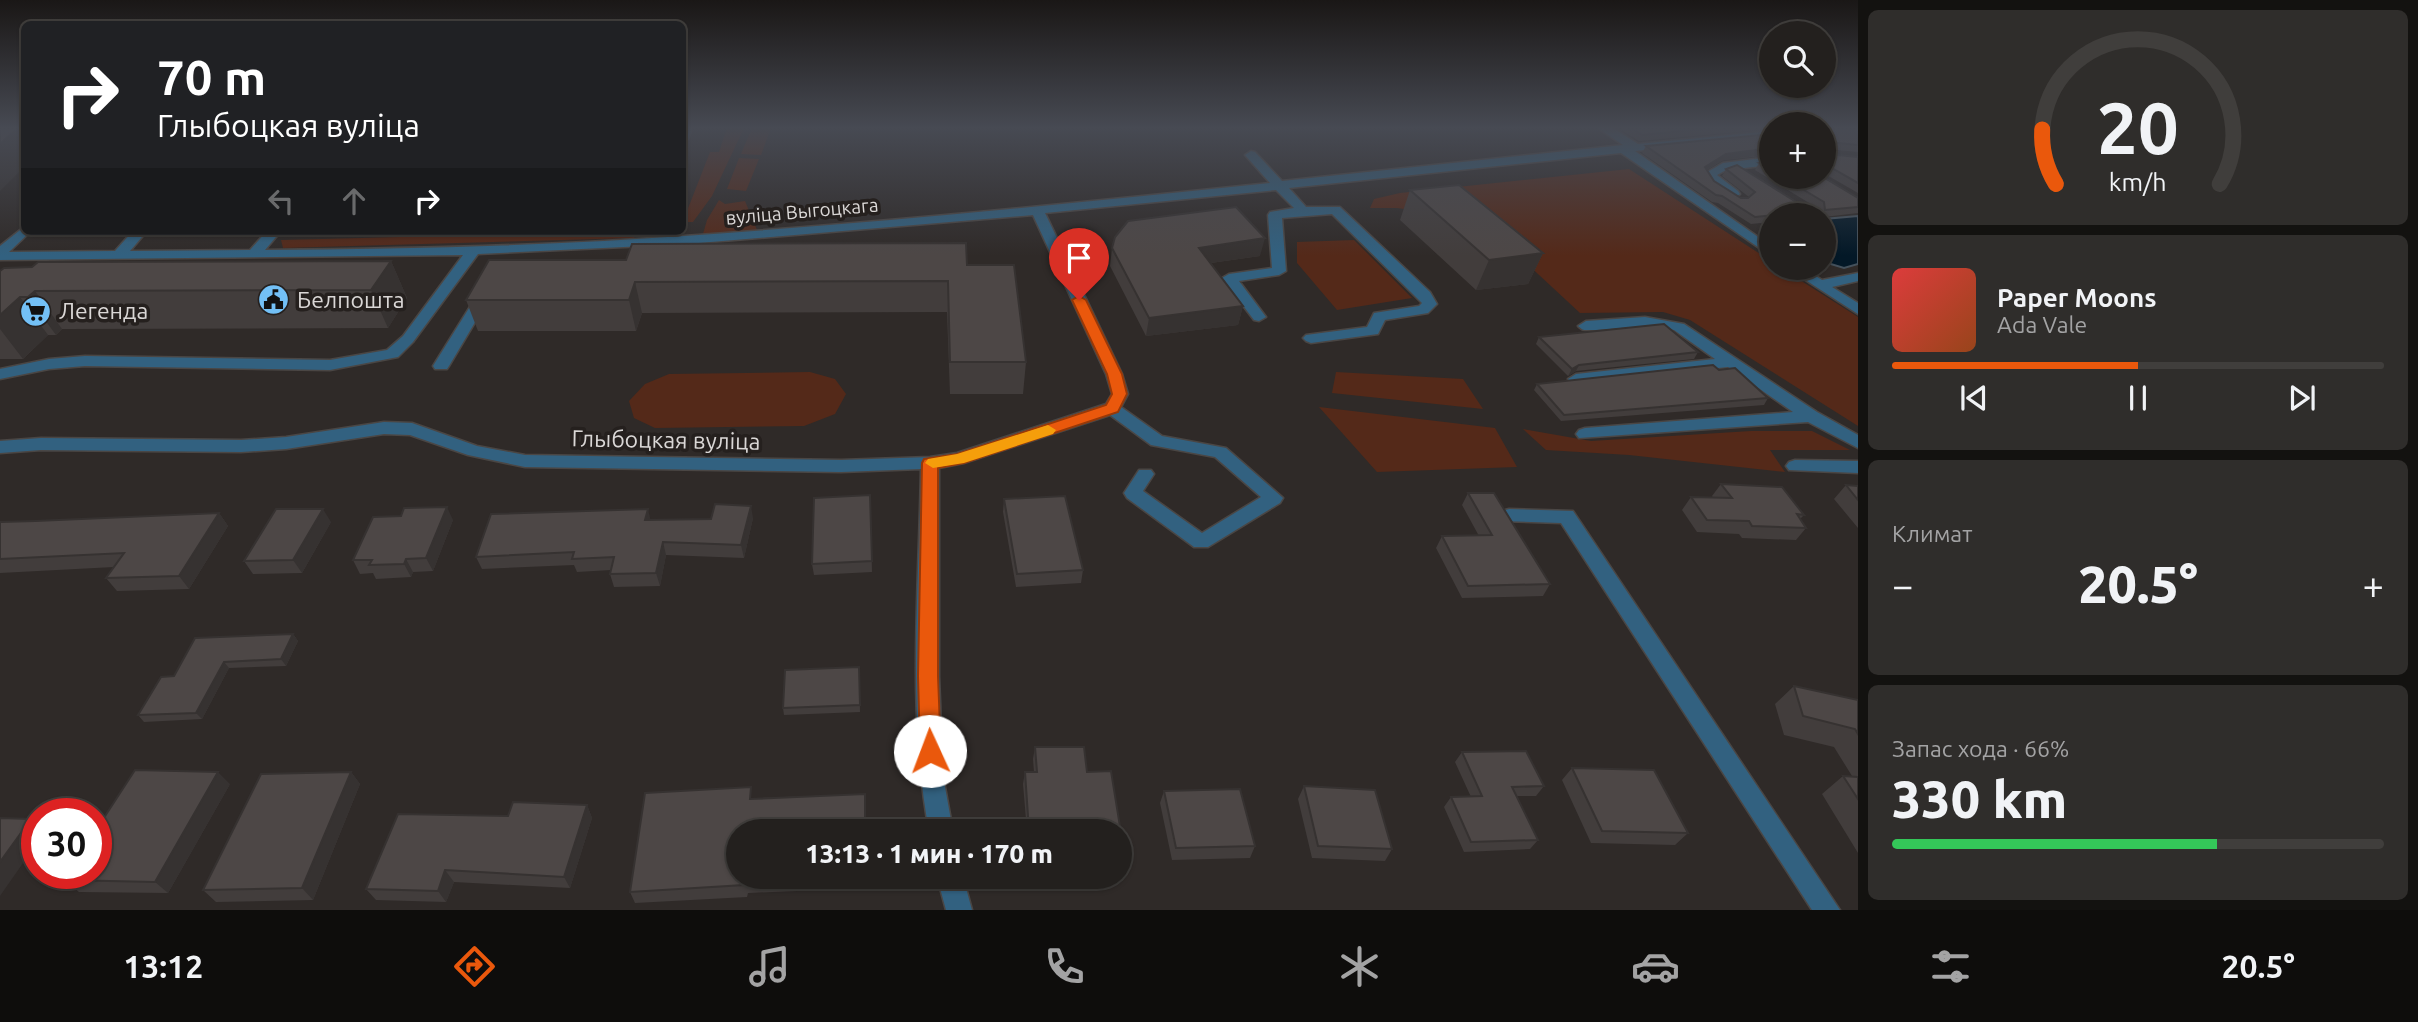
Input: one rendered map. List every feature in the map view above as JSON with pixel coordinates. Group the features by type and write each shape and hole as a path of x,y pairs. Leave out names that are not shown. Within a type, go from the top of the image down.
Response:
{"street":[{"path":"1266,170 1303,211"},
{"name":"вуліца Выгоцкага","path":"686,234 1037,210 1423,170"},
{"path":"1659,170 1759,243"},
{"path":"1717,170 1710,174 1716,183 1742,200"},
{"path":"1743,170 1758,180"},
{"path":"1037,210 1114,374 1120,394 1112,408 1157,441 1220,452 1274,498 1201,542 1133,493 1145,474"},
{"path":"1259,317 1229,278 1279,271 1275,215 1335,210 1424,295 1430,304 1423,310 1379,316 1373,331 1311,338"},
{"path":"0,254 21,234"},
{"path":"118,255 136,235"},
{"path":"253,255 270,235"},
{"name":"вуліца Выгоцкага","path":"0,254 253,255 473,251 677,235"},
{"path":"441,366 496,275 508,250"},
{"path":"0,374 85,360 330,365 391,354 408,339 473,251"},
{"path":"1819,285 1858,277"},
{"path":"1812,280 1858,310"},
{"path":"1586,326 1662,321 1679,327 1811,416 1858,442"},
{"path":"1576,379 1729,362"},
{"name":"Глыбоцкая вуліца","path":"0,447 41,443 241,446 285,443 384,428 412,429 474,451 525,461 841,466 930,463 958,459 1112,408"},
{"path":"1586,434 1811,416"},
{"path":"930,463 928,688 931,776 939,819"},
{"path":"1795,466 1858,467"},
{"path":"1509,516 1566,516 1827,910"},
{"path":"953,889 959,910"}],"shaded area":[{"path":"703,170 724,170 712,196 693,222 686,222 687,211"},
{"path":"734,170 754,170 746,191 727,189"},
{"path":"1631,170 1759,253 1759,280 1800,280 1858,317 1858,426 1690,320 1663,312 1580,313 1479,219 1397,208 1370,208 1374,199 1400,193"},
{"path":"719,200 725,204 745,201 757,230 703,234 707,220"},
{"path":"480,235 637,235 634,238 283,248 281,240"},
{"path":"1354,240 1412,298 1337,310 1297,263 1297,242"},
{"path":"810,372 835,379 846,394 835,414 804,426 655,428 634,418 629,401 645,384 669,374"},
{"path":"1336,372 1463,379 1483,409 1332,393"},
{"path":"1319,407 1495,428 1517,467 1377,472"},
{"path":"1523,429 1591,441 1751,431 1812,431 1850,450 1770,450 1785,472 1629,455 1546,450"}],"water":[{"path":"1858,216 1858,264 1844,268 1836,266 1836,218"}],"building":[{"path":"1681,170 1707,170 1714,181 1741,198 1748,198 1755,192 1728,170 1746,170 1759,179 1759,189 1775,189 1798,203 1759,203 1759,217 1755,217 1716,195"},
{"path":"1836,170 1858,170 1858,183"},
{"path":"1459,185 1543,253 1489,260 1410,190"},
{"path":"1836,185 1858,198 1858,207 1836,209 1836,203 1824,202 1802,189 1836,189"},
{"path":"1236,207 1265,238 1199,248 1243,306 1149,318 1112,248 1115,237 1128,221"},
{"path":"966,243 967,265 1014,265 1026,362 950,362 948,281 635,282 629,300 466,300 489,260 626,260 632,244"},
{"path":"391,261 371,290 35,291 28,297 20,297 0,315 0,271 4,268 32,267 38,262"},
{"path":"1664,324 1698,352 1579,365 1572,369 1539,337"},
{"path":"1713,365 1719,370 1735,368 1768,398 1564,415 1537,384"},
{"path":"1721,484 1782,487 1804,515 1797,514 1806,528 1752,526 1749,521 1707,520 1691,497 1732,498"},
{"path":"1846,485 1858,486 1858,500"},
{"path":"1468,493 1494,493 1550,584 1468,586 1442,536 1492,535"},
{"path":"870,495 872,561 812,564 814,498"},
{"path":"1065,496 1083,570 1017,574 1004,499"},
{"path":"715,504 751,506 741,545 663,542 656,573 610,574 614,557 572,559 574,552 476,557 491,514 648,509 645,520 711,519"},
{"path":"447,507 426,558 406,559 404,564 369,565 372,560 353,560 373,517 401,516 404,508"},
{"path":"276,509 323,509 293,560 244,561"},
{"path":"219,513 179,576 106,578 124,553 0,559 0,522"},
{"path":"293,634 281,659 224,662 196,713 138,715 161,677 174,676 195,638"},
{"path":"859,667 860,705 783,708 785,670"},
{"path":"1794,686 1858,700 1858,734 1855,729 1803,716"},
{"path":"1035,747 1084,747 1087,772 1111,771 1119,819 1028,819 1025,772 1037,772"},
{"path":"1526,751 1544,786 1512,787 1538,840 1471,842 1451,797 1482,796 1462,752"},
{"path":"1572,768 1654,770 1688,833 1602,831"},
{"path":"135,770 218,772 155,882 112,881 112,805"},
{"path":"351,772 302,888 203,890 261,774"},
{"path":"1843,776 1858,777 1858,799"},
{"path":"1304,786 1375,790 1392,849 1318,846"},
{"path":"751,787 750,799 865,794 865,819 726,819 726,886 630,892 645,793"},
{"path":"1240,789 1255,846 1176,848 1164,791"},
{"path":"513,802 587,805 564,877 445,870 438,891 366,889 398,814 508,816"},
{"path":"0,818 21,819 21,833 0,862"}],"slow traffic":[{"path":"933,463 958,459 1048,430"}],"place":[{"name":"Белпошта","path":"274,300"},
{"name":"Легенда","path":"36,311"}],"route":[{"path":"930,751 930,463 958,459 1112,408 1120,394 1114,374 1079,300"}]}
